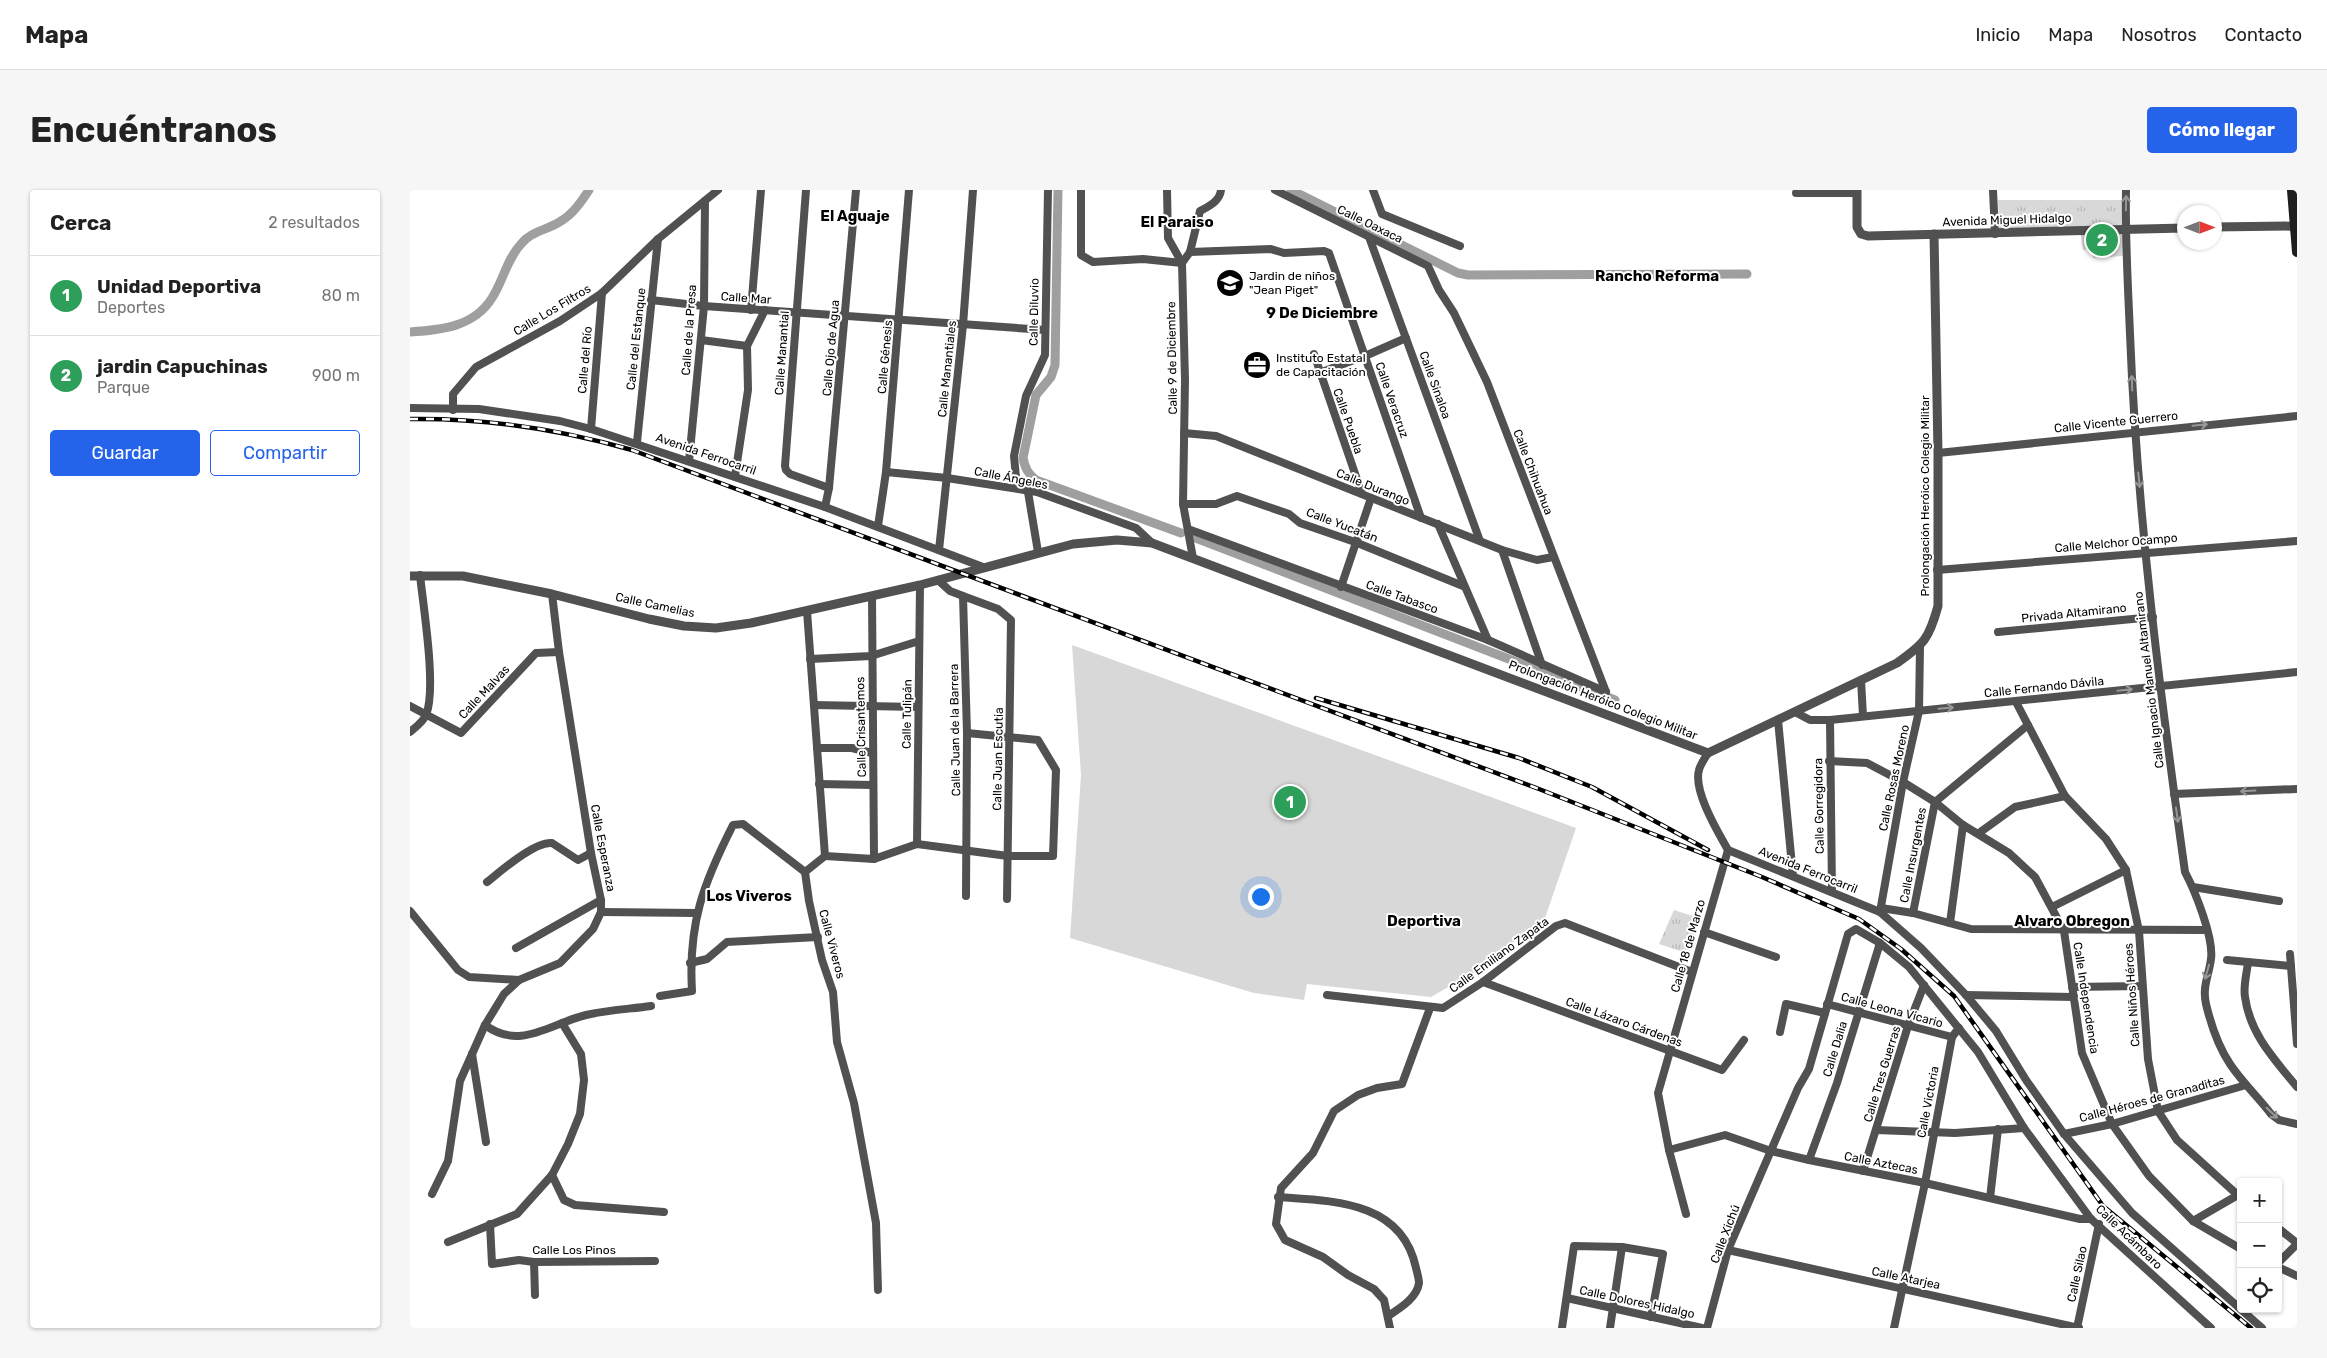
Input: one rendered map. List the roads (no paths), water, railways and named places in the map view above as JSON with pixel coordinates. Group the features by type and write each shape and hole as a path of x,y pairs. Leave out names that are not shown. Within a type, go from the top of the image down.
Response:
{"main road":[{"path":"2292,190 2297,252"}],"street":[{"name":"Calle Los Filtros","path":"453,410 453,394 476,366 560,321 602,293 658,239 718,190"},
{"path":"752,310 761,190"},
{"name":"Calle Manantial","path":"806,190 786,470 790,474 829,488"},
{"name":"Calle Ojo de Agua","path":"825,507 829,488 856,190"},
{"name":"Calle Génesis","path":"878,526 886,472 910,190"},
{"name":"Calle Manantiales","path":"939,550 948,478 973,190"},
{"name":"Calle Diluvio","path":"1017,488 1014,456 1026,396 1045,355 1048,190"},
{"path":"1081,190 1080,254 1093,262 1143,258 1182,263 1190,252 1200,211 1214,203 1221,190"},
{"name":"Calle 9 de Diciembre","path":"1167,190 1168,238 1182,263 1184,504 1188,529"},
{"name":"Calle Oaxaca","path":"1275,190 1428,266"},
{"path":"1373,190 1382,214 1460,246"},
{"path":"1993,190 1995,234"},
{"name":"Calle Ignacio Manuel Altamirano","path":"2126,190 2125,228 2134,431 2153,617 2185,872 2193,888 2210,944 2211,959 2205,980 2206,1002 2217,1040 2231,1065 2271,1114 2280,1120 2297,1124"},
{"path":"1796,193 1857,192"},
{"name":"Avenida Miguel Hidalgo","path":"1857,192 1857,227 1861,234 1868,236 2177,228"},
{"name":"Calle de la Presa","path":"689,461 704,306 705,201"},
{"path":"2222,227 2296,226"},
{"name":"Prolongación Heróico Colegio Militar","path":"952,576 1073,544 1117,540 1152,543 1708,753 1897,664 1920,647 1931,631 1938,606 1938,453 1934,234"},
{"name":"Calle Sinaloa","path":"1369,237 1480,541"},
{"name":"Calle del Estanque","path":"637,442 658,239"},
{"name":"Calle Veracruz","path":"1190,252 1271,249 1284,253 1324,251 1329,253 1366,356 1420,518"},
{"name":"Calle Chihuahua","path":"1428,266 1439,290 1454,313 1487,382 1606,692"},
{"name":"Calle del Río","path":"591,429 602,293"},
{"name":"Calle Mar","path":"651,300 752,310 1045,330"},
{"path":"735,476 748,390 747,346 766,310"},
{"path":"1319,373 1366,356 1406,338"},
{"path":"701,340 747,346"},
{"name":"Calle Puebla","path":"1314,354 1362,494"},
{"name":"Avenida Ferrocarril","path":"410,408 479,409 560,421 591,429 637,442 825,507 983,567"},
{"name":"Calle Vicente Guerrero","path":"1938,453 2134,431 2297,416"},
{"name":"Calle Durango","path":"1184,433 1216,436 1502,550 1537,560 1553,557"},
{"name":"Calle Ángeles","path":"886,472 948,478 1037,492 1136,528 1152,543"},
{"path":"1028,492 1038,552"},
{"name":"Calle Yucatán","path":"1184,504 1216,504 1237,496 1289,514 1300,523 1355,542 1463,586"},
{"path":"1341,587 1371,498"},
{"path":"1438,524 1463,586 1488,640"},
{"path":"1188,529 1193,558"},
{"name":"Calle Tabasco","path":"1188,529 1488,640 1606,692"},
{"name":"Calle Melchor Ocampo","path":"1938,570 2297,540"},
{"path":"1502,550 1542,665"},
{"path":"410,732 426,714 430,677 420,575"},
{"name":"Calle Camelias","path":"410,576 463,576 552,594 684,626 716,628 751,623 807,611 952,576"},
{"path":"938,580 950,591 964,596"},
{"name":"Calle Tulipán","path":"917,844 920,585"},
{"name":"Calle Esperanza","path":"432,1194 448,1161 460,1081 485,1025 504,994 519,980 560,963 593,929 601,912 601,900 591,854 558,652 552,594"},
{"name":"Calle Crisantemos","path":"872,596 874,859"},
{"name":"Calle Juan Escutia","path":"964,596 998,609 1011,620 1007,899"},
{"name":"Calle Juan de la Barrera","path":"964,596 967,733 966,896"},
{"path":"807,611 825,856"},
{"name":"Privada Altamirano","path":"1998,632 2153,617"},
{"path":"810,659 871,656 919,641"},
{"name":"Calle Rosas Moreno","path":"1880,910 1903,782 1919,710 1920,647"},
{"name":"Calle Malvas","path":"426,714 461,733 536,653 558,652"},
{"name":"Calle Fernando Dávila","path":"1795,712 1810,720 1830,720 2297,672"},
{"path":"1861,680 1863,716"},
{"name":"Calle Niños Héroes","path":"2016,702 2065,796 2106,839 2126,870 2139,931 2148,1059 2158,1110 2177,1140 2237,1194"},
{"path":"814,705 918,707"},
{"path":"410,706 426,714"},
{"path":"1778,720 1794,876"},
{"name":"Calle Gorregidora","path":"1830,720 1832,892"},
{"name":"Calle Insurgentes","path":"1913,912 1935,802 2028,724"},
{"path":"660,996 692,991 690,963 697,913 711,868 733,825 743,824 805,872 825,856 874,859 917,844 966,852 1008,856 1053,856 1056,770 1038,740 1009,739 967,733"},
{"path":"817,748 852,748 872,753"},
{"path":"1708,753 1698,771 1701,792 1708,813 1728,850"},
{"name":"Calle Independencia","path":"1829,761 1867,763 1903,782 1935,802 1963,825 2009,853 2035,877 2064,931 2082,1053 2112,1124 2149,1176 2193,1221 2237,1247"},
{"path":"820,784 873,785"},
{"path":"2174,794 2297,789"},
{"path":"1979,833 2015,807 2065,796"},
{"path":"1950,923 1963,825"},
{"path":"487,882 524,854 548,842 578,860 591,854"},
{"name":"Avenida Ferrocarril","path":"1728,850 1880,910"},
{"name":"Calle 18 de Marzo","path":"1686,1214 1669,1150 1658,1093 1728,850"},
{"path":"2052,907 2126,870"},
{"name":"Calle Viveros","path":"805,872 809,901 822,960 834,992 837,1042 854,1103 876,1223 878,1290"},
{"path":"2193,888 2279,901"},
{"path":"516,948 601,900"},
{"path":"1880,910 1913,912 1971,929 2064,931 2206,930"},
{"path":"1880,910 1921,948 1966,995 1996,1031 2026,1080 2064,1134 2132,1213 2262,1328"},
{"path":"410,911 458,970 469,977 519,980"},
{"path":"601,912 697,913"},
{"name":"Calle Emiliano Zapata","path":"1328,995 1443,1008 1483,982 1556,926 1565,923 1692,972"},
{"name":"Calle Acámbaro","path":"1848,934 1856,930 1880,943 1909,967 1978,1052 2024,1128 2091,1219 2099,1224 2136,1262 2212,1328"},
{"path":"1704,932 1776,957"},
{"name":"Calle Xichú","path":"1707,1328 1728,1250 1798,1088 1809,1069 1848,934"},
{"path":"690,963 707,959 726,942 818,937"},
{"name":"Calle Dalia","path":"1809,1160 1834,1091 1880,943"},
{"path":"2290,954 2297,1042"},
{"path":"2227,960 2291,966"},
{"path":"2248,962 2245,996 2260,1043 2297,1087"},
{"name":"Calle Lázaro Cárdenas","path":"1483,982 1722,1070 1744,1040"},
{"name":"Calle Tres Guerras","path":"1864,1171 1908,1026 1924,985"},
{"path":"2072,987 2142,986"},
{"path":"1966,995 2074,997"},
{"name":"Calle Leona Vicario","path":"1780,1032 1786,1004 1825,1014"},
{"name":"Calle Leona Vicario","path":"1827,1004 1952,1037"},
{"path":"485,1025 504,1036 524,1037 586,1015 651,1006"},
{"path":"1390,1328 1384,1300 1374,1289 1348,1275 1323,1257 1285,1240 1276,1224 1278,1198 1281,1188 1313,1153 1334,1111 1358,1094 1377,1088 1402,1084 1430,1008"},
{"path":"448,1242 517,1214 552,1175 568,1144 580,1114 584,1080 581,1054 562,1023"},
{"name":"Calle Victoria","path":"1894,1328 1925,1182 1952,1037 1959,1028"},
{"path":"472,1054 486,1142"},
{"name":"Calle Héroes de Granaditas","path":"2064,1134 2112,1124 2246,1085"},
{"path":"1876,1130 1933,1133 2024,1128"},
{"path":"1990,1198 1998,1129"},
{"name":"Calle Aztecas","path":"1669,1150 1725,1135 1771,1151 1809,1160 1925,1182 2080,1219 2091,1219"},
{"path":"552,1175 564,1200 575,1205 664,1212"},
{"path":"2193,1221 2237,1197"},
{"path":"1278,1198 1355,1206 1382,1216 1400,1231 1413,1252 1419,1283 1412,1297 1388,1316"},
{"name":"Calle Los Pinos","path":"490,1224 492,1264 518,1260 534,1262 655,1261"},
{"name":"Calle Silao","path":"2077,1328 2099,1224"},
{"path":"2282,1231 2297,1243 2282,1259"},
{"path":"1562,1328 1574,1246 1622,1247 1663,1254 1652,1317"},
{"path":"1610,1328 1622,1247"},
{"name":"Calle Atarjea","path":"1728,1250 2077,1328"},
{"path":"534,1262 536,1295"},
{"path":"2280,1268 2297,1276"},
{"name":"Calle Dolores Hidalgo","path":"1567,1298 1702,1328"}],"waterway":[{"path":"410,332 456,325 466,321 485,308 492,298 512,256 521,244 530,236 556,224 569,215 589,190"},
{"path":"1058,190 1055,365 1051,377 1036,395 1023,458 1025,465 1029,473 1036,480 1181,533"},
{"path":"1291,190 1458,273 1468,275 1747,274"},
{"path":"1193,537 1615,700"}],"railway":[{"path":"410,419 466,420 522,426 577,436 632,450 1539,789 1762,877 1859,919 1901,949 1954,996 2103,1206 2251,1328"},
{"path":"1316,698 1519,758 1592,787 1708,850"}],"place":[{"name":"jardin Capuchinas","path":"2102,240"},
{"name":"Jardin de niños \"Jean Piget\"","path":"1230,283"},
{"name":"Instituto Estatal de Capacitación","path":"1257,365"},
{"name":"Unidad Deportiva","path":"1290,802"}],"district":[{"name":"El Aguaje","path":"855,216"},
{"name":"El Paraiso","path":"1177,222"},
{"name":"Rancho Reforma","path":"1657,276"},
{"name":"9 De Diciembre","path":"1322,313"},
{"name":"Los Viveros","path":"749,896"},
{"name":"Deportiva","path":"1424,921"},
{"name":"Alvaro Obregon","path":"2072,921"}]}
